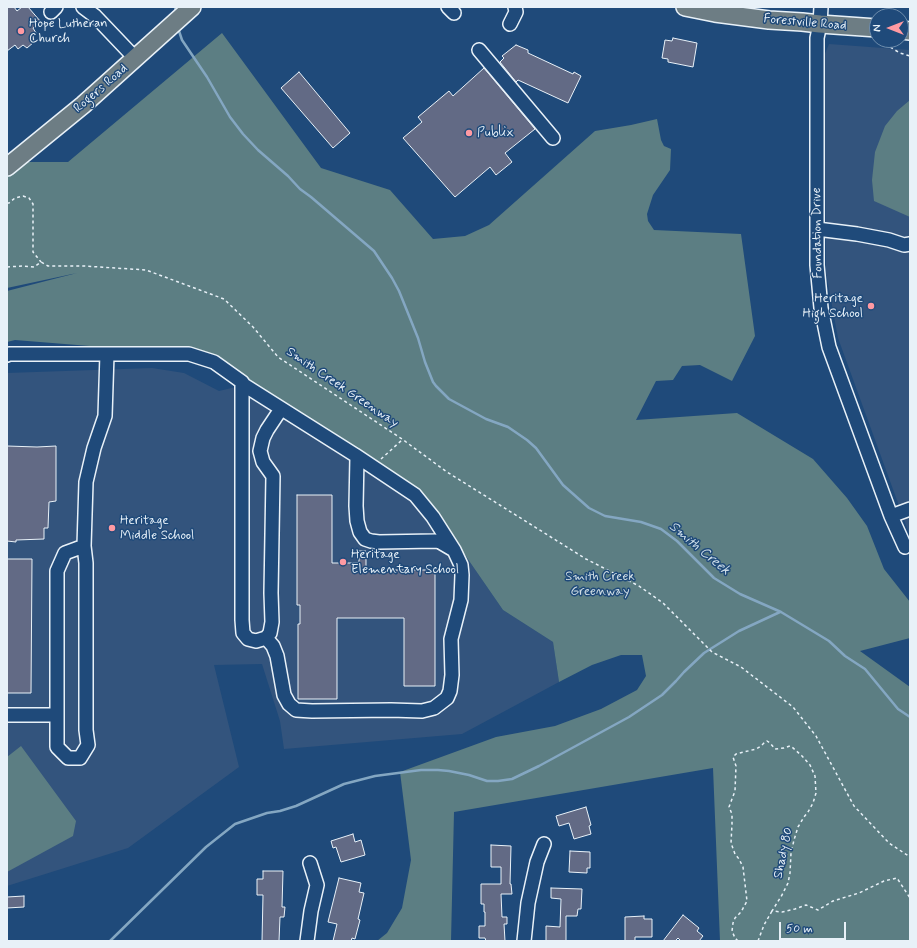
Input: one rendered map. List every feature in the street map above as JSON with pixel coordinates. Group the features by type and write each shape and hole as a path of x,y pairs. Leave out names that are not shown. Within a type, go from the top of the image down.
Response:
{"main road":[{"name":"Rogers Road","path":"7,167 83,105 192,7"},
{"name":"Forestville Road","path":"685,7 715,13 769,20 820,24 869,33"}],"street":[{"path":"83,7 95,16 135,58"},
{"path":"510,24 516,12 515,7"},
{"name":"Foundation Drive","path":"820,7 820,24 817,38 817,265 821,308 829,347 891,516 905,547"},
{"path":"479,50 552,138"},
{"path":"817,229 858,234 889,240 908,248"},
{"path":"84,546 65,553 57,571 57,747 68,758 80,758 88,745 86,730 86,563 84,546 86,482 94,448 105,416 107,354"},
{"path":"7,355 189,354 214,362 244,385 357,456 414,495 433,518 454,550 462,575 461,600 451,639 452,682 447,698 434,708 422,711 296,710 288,704 284,695 277,656 273,646 266,638"},
{"path":"242,382 243,633 248,639 256,641 266,638 270,633 272,622 273,476 263,462 260,451 263,438 281,409"},
{"path":"357,456 357,521 360,532 365,538 371,541 379,542 435,541 440,542 454,550"},
{"path":"891,516 910,509"},
{"path":"7,715 57,715"},
{"path":"524,941 528,903 537,862 544,844"},
{"path":"307,941 311,911 317,885 310,863"}],"path":[{"path":"892,48 900,53 910,56"},
{"path":"7,203 15,198 23,196 29,198 33,204 33,252 41,262"},
{"name":"Smith Creek Greenway","path":"7,267 34,267 41,262 48,266 84,266 146,270 224,299 252,327 278,357 402,439 447,472 580,555 638,586 663,603 712,652 741,667 793,707 816,736 854,806 889,843 910,857"},
{"path":"372,466 402,439"},
{"name":"Shady 80","path":"738,941 732,931 733,923 747,901 743,867 735,854 731,843 732,814 729,807 735,791 736,766 733,757 736,754 756,749 767,741 775,749 790,746 802,756 810,765 815,776 816,793 811,808 798,827 791,853 788,884 772,911"},
{"path":"758,941 764,924 772,911 782,912 806,905 818,910 833,902 854,895 884,881 897,878 910,898"}],"shaded area":[{"name":"Heritage High School","path":"829,44 910,50 910,536 838,338 826,273 824,56"},
{"path":"152,368 184,373 219,391 244,385 436,513 503,610 553,642 559,682 462,734 284,749 280,721 262,664 214,665 239,767 128,848 7,886 7,373"}],"green space":[{"path":"222,33 321,168 390,190 433,239 465,236 489,225 595,131 657,119 661,140 664,146 671,149 670,170 653,195 647,214 648,221 654,230 741,234 755,336 732,381 700,365 682,366 673,380 656,381 636,420 737,413 813,459 847,498 867,526 884,569 910,602 910,638 860,651 910,687 910,941 720,941 713,768 454,812 451,941 377,941 387,933 402,908 411,860 400,772 496,737 555,726 601,709 637,690 646,676 642,655 621,655 592,665 559,682 553,642 503,610 436,513 415,495 189,354 15,340 7,342 7,291 77,273 7,288 7,157 14,162 68,162"},
{"path":"910,100 910,217 874,201 872,180 875,152 885,126 897,111"},
{"path":"21,746 76,821 73,836 7,872 7,757"}],"building":[{"name":"Hope Lutheran Church","path":"7,7 14,7 17,11 22,7 28,7 41,22 33,28 36,33 33,36 34,42 27,48 23,45 18,49 15,45 7,51"},
{"path":"673,38 697,43 693,67 668,62 668,59 662,58 665,40 672,41"},
{"path":"516,45 528,50 528,53 573,74 574,72 581,76 568,103 518,80 516,82 500,62 504,58 502,56"},
{"name":"Publix","path":"484,68 535,129 505,153 512,162 496,175 490,167 455,197 403,138 422,122 418,117 449,91 453,96"},
{"path":"299,72 350,133 333,148 281,88"},
{"path":"7,446 56,446 56,501 49,502 48,528 44,528 44,539 16,540 16,542 7,541"},
{"path":"297,495 332,495 332,563 359,563 359,551 366,551 366,570 435,570 435,686 404,686 404,618 337,618 337,699 298,699 298,624 300,624 300,605 297,605"},
{"path":"7,559 32,559 31,693 7,693"},
{"path":"586,807 591,825 589,826 591,834 574,839 569,823 559,826 556,816"},
{"path":"353,834 355,842 361,840 365,855 341,862 336,847 333,848 331,841"},
{"path":"491,845 511,846 510,884 512,894 501,894 502,917 507,917 507,924 504,924 505,941 486,941 485,938 479,938 479,926 485,926 484,904 481,904 481,884 501,884 501,867 491,867"},
{"path":"570,851 590,852 590,868 587,868 587,873 569,872"},
{"path":"263,871 283,871 282,907 285,907 284,917 280,917 279,941 262,941 263,895 257,895 257,879 263,879"},
{"path":"339,878 361,883 359,892 364,893 358,919 360,920 355,939 352,938 351,941 333,941 337,924 328,922"},
{"path":"551,888 582,889 581,909 578,909 577,916 566,916 566,941 546,941 546,926 560,927 561,899 551,898"},
{"path":"24,896 24,907 7,908 7,897"},
{"path":"683,915 699,928 697,931 703,936 699,941 681,941 678,938 675,941 663,941"},
{"path":"644,916 644,919 652,919 652,937 635,937 635,941 625,941 625,917"}],"waterway":[{"path":"175,7 176,13"},
{"name":"Smith Creek","path":"178,28 182,40 207,77 230,117 243,134 300,189 374,251 399,291 418,338 433,382 449,399 486,419 508,427 527,440 536,448 563,485 589,508 605,516 641,522 661,529 677,541 714,578 740,594 781,612 829,641 845,656 865,669 898,709 910,717"},
{"path":"110,941 206,847 235,824 267,813 296,806 344,784 375,776 421,770 438,770 469,775 487,781 512,779 629,717 662,695 704,653 739,631 780,612"}],"place":[{"name":"Hope Lutheran Church","path":"21,31"},
{"name":"Publix","path":"469,133"},
{"name":"Heritage High School","path":"871,306"},
{"name":"Heritage Middle School","path":"112,528"},
{"name":"Heritage Elementary School","path":"343,562"}]}
